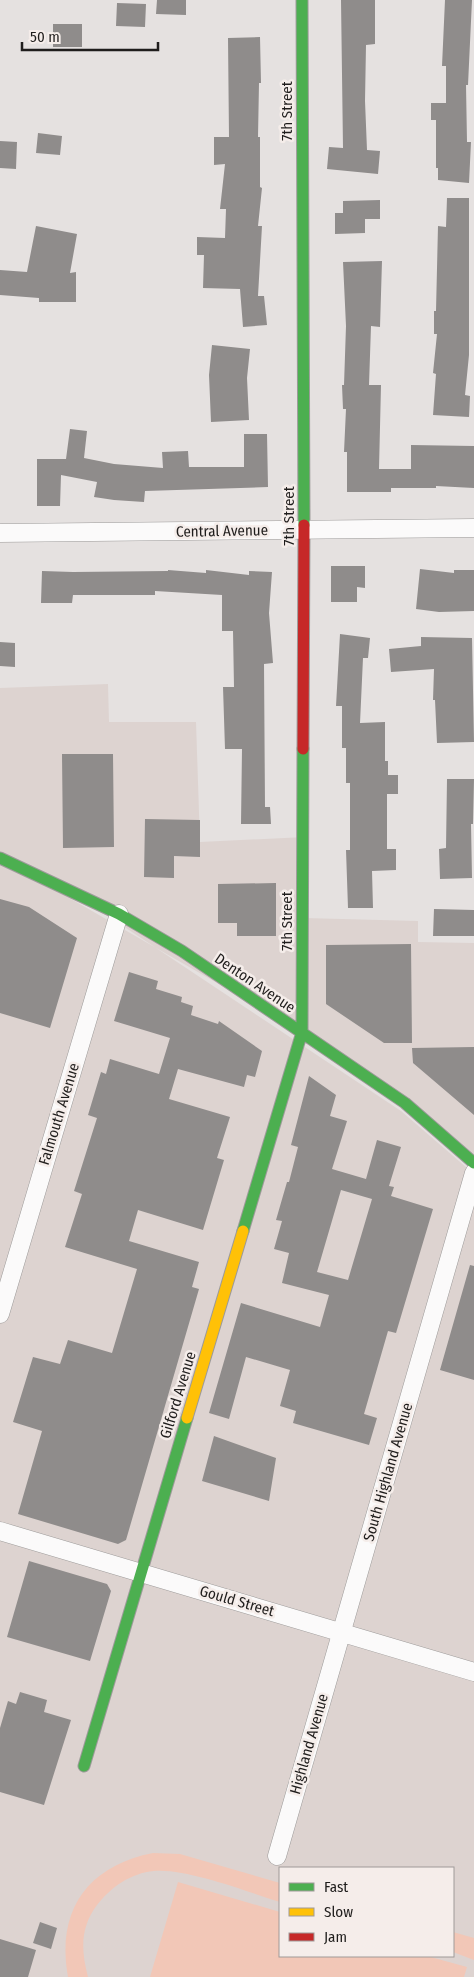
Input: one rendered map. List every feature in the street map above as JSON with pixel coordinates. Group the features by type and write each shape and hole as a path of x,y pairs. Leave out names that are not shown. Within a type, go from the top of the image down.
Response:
{"street":[{"name":"7th Street","path":"302,0 304,530 302,1032"},
{"name":"Central Avenue","path":"0,533 474,528"},
{"name":"Denton Avenue","path":"0,858 119,914 182,952 405,1103 474,1163"},
{"name":"Falmouth Avenue","path":"0,1314 119,914"},
{"name":"Gilford Avenue","path":"84,1766 302,1032"},
{"name":"South Highland Avenue","path":"341,1632 474,1174"},
{"name":"Gould Street","path":"0,1531 474,1672"},
{"name":"Highland Avenue","path":"277,1856 341,1632"}],"shaded area":[{"path":"108,684 109,722 196,722 200,842 305,837 304,918 418,921 418,942 474,943 474,1163 302,1032 0,858 0,688"},
{"path":"0,865 108,916 401,1111 474,1174 474,1977 0,1977"},
{"path":"153,1853 180,1854 279,1883 279,1902 183,1873 154,1871 137,1875 122,1882 109,1892 97,1905 87,1922 83,1948 88,1977 68,1977 67,1932 72,1912 81,1895 94,1881 110,1869 130,1859"},
{"path":"178,1882 279,1912 279,1957 431,1957 467,1967 464,1977 150,1977"},
{"path":"454,1932 474,1938 474,1960 454,1952"}],"building":[{"path":"157,0 186,0 186,15 156,14"},
{"path":"341,0 375,0 375,44 366,45 365,101 367,150 380,151 378,174 327,169 329,147 343,148"},
{"path":"445,0 472,0 468,85 466,85 467,142 471,142 469,183 438,180 438,168 436,168 436,120 431,120 431,103 446,103 446,66 442,66"},
{"path":"117,3 146,4 145,27 116,26"},
{"path":"53,24 82,24 82,47 53,47"},
{"path":"260,37 261,83 259,83 258,137 260,137 260,187 262,188 258,226 262,226 258,296 264,296 267,325 243,327 240,289 203,288 204,255 197,255 197,237 225,238 226,209 220,209 225,164 214,165 214,137 229,137 228,38"},
{"path":"38,133 62,136 60,155 36,153"},
{"path":"0,141 17,142 16,169 0,168"},
{"path":"447,198 469,198 469,355 465,395 470,396 469,417 433,415 436,374 433,373 437,334 434,334 434,311 436,311 438,226 446,227"},
{"path":"380,200 380,219 365,219 365,233 335,234 335,213 343,213 343,201"},
{"path":"36,226 77,234 70,273 76,272 76,302 39,302 39,298 0,295 0,270 27,272"},
{"path":"382,261 380,327 371,326 369,385 381,385 379,469 411,469 411,445 474,446 474,488 436,486 436,488 391,488 391,492 347,492 347,452 344,452 346,409 343,409 342,385 344,385 346,326 343,262"},
{"path":"212,345 250,349 247,378 249,420 211,422 209,375"},
{"path":"70,429 87,431 84,458 114,464 163,468 162,452 188,451 189,467 244,467 244,434 267,434 268,487 145,491 144,502 94,497 97,482 61,475 60,506 37,506 37,459 66,459"},
{"path":"331,566 365,566 365,588 357,587 357,602 331,602"},
{"path":"420,569 454,573 454,570 474,570 474,611 439,612 416,609"},
{"path":"168,570 206,573 206,570 249,575 249,571 272,572 269,613 273,663 264,664 265,807 270,807 271,824 241,824 242,749 225,749 223,687 234,687 233,631 222,631 222,595 155,591 155,595 73,595 72,603 41,603 42,571"},
{"path":"340,634 370,638 368,658 363,658 360,723 385,722 385,761 388,761 388,775 398,775 398,794 387,794 387,849 396,849 396,870 372,871 373,908 348,908 346,850 350,850 350,783 346,783 346,748 342,748 342,706 336,706"},
{"path":"421,637 472,638 474,742 437,743 435,700 433,700 434,669 391,672 389,649 421,646"},
{"path":"0,642 15,643 15,667 0,666"},
{"path":"62,754 113,754 114,847 63,848"},
{"path":"447,779 474,779 473,824 471,824 472,878 440,879 439,849 446,848"},
{"path":"145,819 200,820 200,857 174,856 174,878 144,877"},
{"path":"276,883 276,936 237,936 237,923 218,923 218,884"},
{"path":"0,899 29,907 77,938 50,1028 0,1013"},
{"path":"434,909 474,910 474,936 433,936"},
{"path":"411,944 412,1043 384,1043 326,1004 326,945"},
{"path":"129,972 158,981 156,989 182,997 181,1002 193,1006 191,1015 218,1024 219,1021 262,1051 255,1077 247,1075 244,1087 178,1069 169,1099 230,1117 217,1158 224,1160 203,1230 138,1210 129,1241 199,1262 192,1287 199,1289 126,1540 118,1544 18,1514 42,1431 13,1422 33,1357 60,1364 68,1340 112,1353 137,1269 65,1247 82,1194 74,1191 97,1118 88,1115 101,1072 106,1074 110,1059 159,1074 170,1038 114,1021"},
{"path":"474,1047 474,1115 413,1063 412,1048"},
{"path":"309,1076 336,1095 330,1116 347,1121 332,1169 366,1179 377,1140 401,1147 389,1186 394,1187 391,1196 433,1209 396,1333 388,1331 364,1414 377,1418 369,1445 293,1423 296,1411 280,1406 290,1370 246,1357 229,1419 209,1413 241,1303 320,1327 329,1295 282,1283 289,1253 274,1249 282,1221 276,1220 298,1147 291,1145","holes":["341,1190 372,1199 348,1280 317,1272"]},
{"path":"470,1265 474,1266 474,1380 440,1370"},
{"path":"214,1436 276,1458 269,1501 202,1481"},
{"path":"29,1561 107,1584 111,1591 90,1661 7,1637"},
{"path":"20,1692 47,1700 44,1712 71,1720 44,1805 0,1792 0,1728 8,1701 16,1704"},
{"path":"40,1922 57,1928 51,1949 33,1943"},
{"path":"0,1939 36,1950 28,1977 0,1977"}],"traffic: fast":[{"path":"302,0 304,525"},
{"path":"243,1231 302,1032 303,749"},
{"path":"0,858 119,914 182,951 405,1103 474,1163"},
{"path":"84,1766 187,1418"}],"traffic: slow":[{"path":"187,1418 243,1231"}],"traffic: jam":[{"path":"303,749 304,525"}]}
